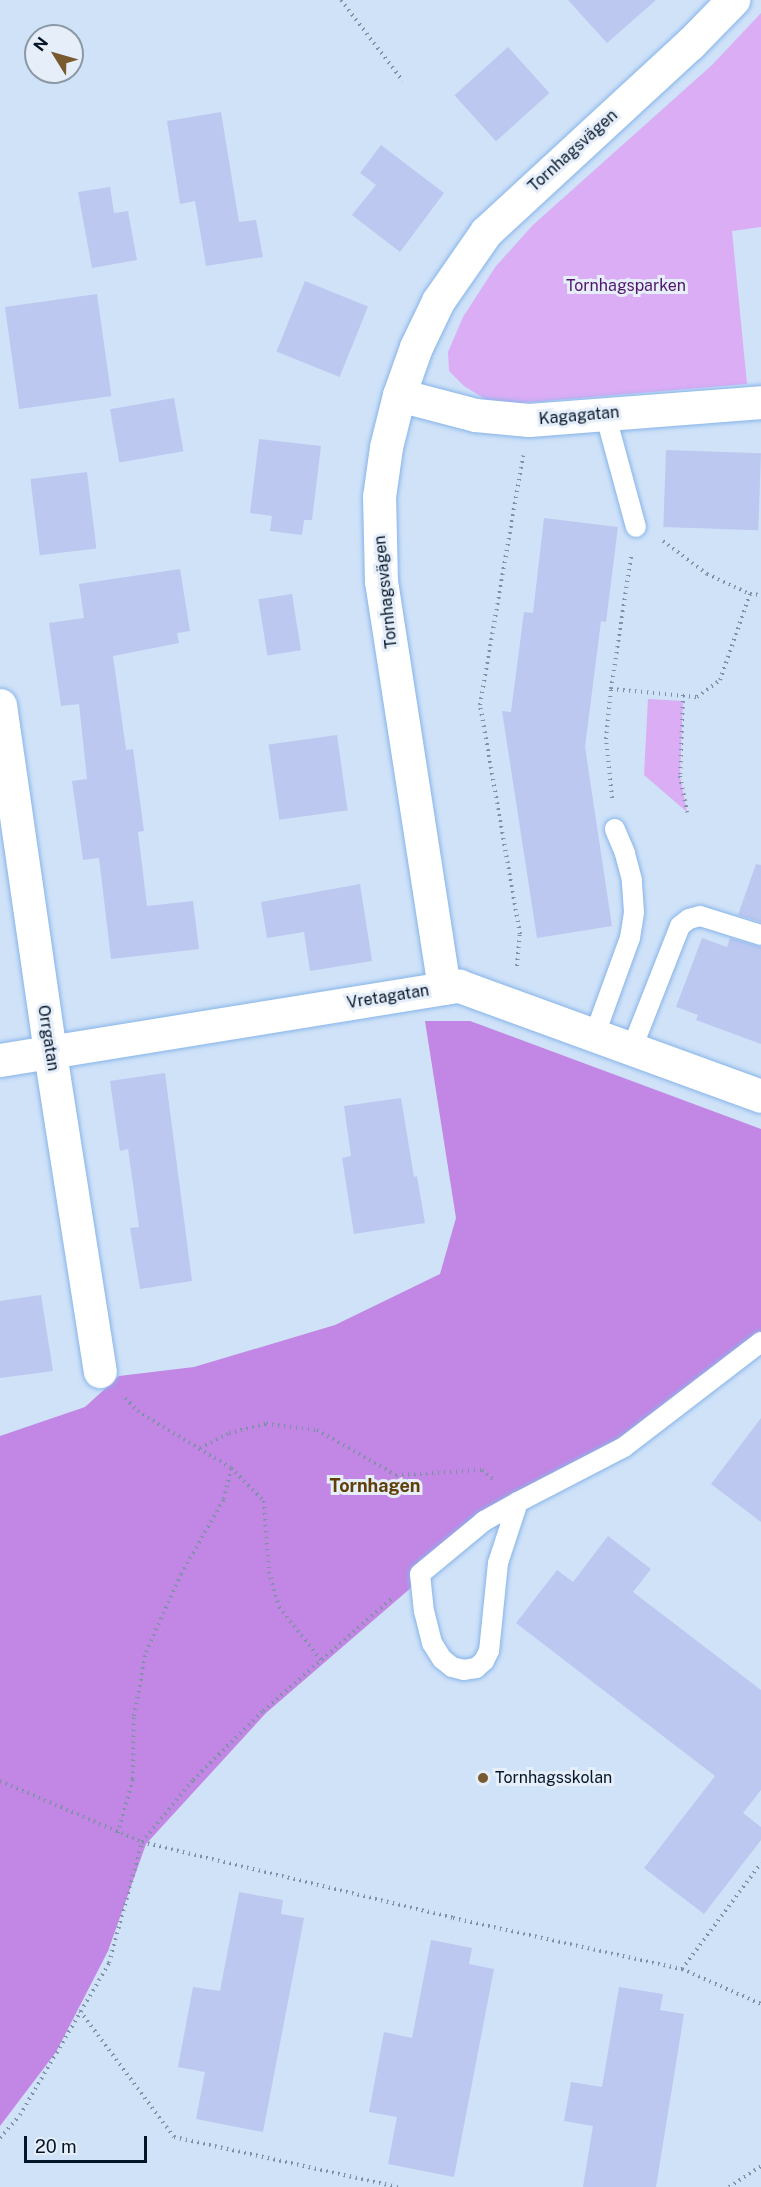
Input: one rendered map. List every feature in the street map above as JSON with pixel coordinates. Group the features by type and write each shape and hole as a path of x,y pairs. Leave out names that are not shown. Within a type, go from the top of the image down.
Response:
{"street":[{"name":"Tornhagsvägen","path":"444,988 381,582 379,497 386,447 399,395 416,347 438,301 486,232 690,44 733,0"},
{"name":"Kagagatan","path":"399,395 475,415 529,420 761,402"},
{"name":"Orrgatan","path":"0,705 50,1053 100,1371"},
{"name":"Vretagatan","path":"0,1060 459,986 761,1096"}],"lane":[{"path":"605,413 636,527"},
{"path":"595,1034 630,938 634,912 632,880 615,829"},
{"path":"632,1048 680,926 689,919 700,916 761,935"},
{"path":"518,1502 498,1563 489,1651 484,1661 476,1668 464,1670 452,1667 437,1651 424,1612 420,1574 462,1538 518,1502 624,1447 761,1342"}],"path":[{"path":"341,0 403,81"},
{"path":"514,1005 520,934 480,705 529,420"},
{"path":"612,799 606,739 611,689 636,527"},
{"path":"669,543 707,574 750,594 761,596"},
{"path":"611,689 697,697 720,680 750,594"},
{"path":"683,695 680,776 687,812"},
{"path":"100,1371 108,1383 139,1412 231,1468 264,1501 269,1572 279,1607 321,1660"},
{"path":"200,1448 229,1433 266,1424 317,1430 396,1475 482,1470 518,1502"},
{"path":"118,1833 133,1779 134,1716 146,1652 181,1574 224,1499 231,1468"},
{"path":"0,2138 20,2115 109,1963 142,1842 193,1780 263,1711 420,1574"},
{"path":"0,1781 142,1842 441,1916 682,1969 761,2004"},
{"path":"682,1969 761,1863"},
{"path":"80,2010 174,2137 398,2187"},
{"path":"729,2187 761,2166"}],"green space":[{"name":"Tornhagsparken","path":"761,13 761,227 732,231 747,384 509,404 485,399 464,386 449,371 448,352 463,317 496,266 533,225 712,65"},
{"path":"648,699 683,701 680,776 687,812 644,775"}],"shaded area":[{"path":"425,1021 470,1021 761,1129 761,1351 471,1536 266,1713 146,1844 108,1951 56,2052 0,2126 0,1436 85,1407 119,1376 194,1367 335,1325 440,1274 456,1218"}],"building":[{"path":"568,0 656,0 607,43"},
{"path":"508,47 549,93 496,141 454,95"},
{"path":"221,112 239,222 256,220 263,257 206,266 195,201 180,204 167,121"},
{"path":"381,145 444,193 400,252 352,215 376,185 360,173"},
{"path":"110,187 114,213 128,211 137,260 92,268 78,192"},
{"path":"305,281 368,306 340,377 277,351"},
{"path":"97,294 111,396 19,409 5,307"},
{"path":"174,398 183,451 119,462 110,409"},
{"path":"259,439 321,446 312,520 304,520 302,535 270,531 272,516 250,513"},
{"path":"666,450 761,453 758,530 663,527"},
{"path":"87,472 96,548 40,555 30,479"},
{"path":"544,518 618,527 606,622 601,621 585,747 612,926 537,938 502,711 511,712 524,612 533,613"},
{"path":"180,569 190,631 177,633 179,643 113,656 126,750 133,749 144,831 138,832 147,906 193,901 199,949 111,959 99,858 83,860 72,781 87,779 79,704 61,706 49,623 84,618 79,584"},
{"path":"292,594 301,650 267,656 258,599"},
{"path":"337,735 348,810 279,820 269,745"},
{"path":"756,864 761,865 761,922 738,915"},
{"path":"360,884 372,961 310,971 304,932 267,938 261,902"},
{"path":"702,938 727,947 730,938 761,947 761,1044 696,1020 698,1015 676,1007"},
{"path":"165,1073 192,1281 140,1289 130,1228 139,1227 128,1149 120,1151 110,1081"},
{"path":"401,1098 414,1177 417,1176 425,1223 354,1234 342,1158 351,1156 344,1106"},
{"path":"41,1295 53,1371 0,1378 0,1301"},
{"path":"761,1418 761,1522 711,1484"},
{"path":"608,1536 651,1569 633,1592 761,1690 761,1790 743,1813 761,1827 761,1840 704,1914 644,1868 715,1776 516,1623 557,1570 573,1582"},
{"path":"239,1892 283,1900 281,1914 304,1918 263,2132 196,2119 205,2072 178,2067 193,1987 220,1991"},
{"path":"431,1940 472,1948 469,1964 494,1969 454,2177 388,2164 397,2117 369,2112 384,2032 412,2038"},
{"path":"619,1987 663,1994 660,2010 684,2014 656,2187 583,2187 593,2126 564,2121 571,2082 602,2087"}],"place":[{"name":"Tornhagsskolan","path":"483,1778"}],"district":[{"name":"Tornhagen","path":"375,1486"}]}
